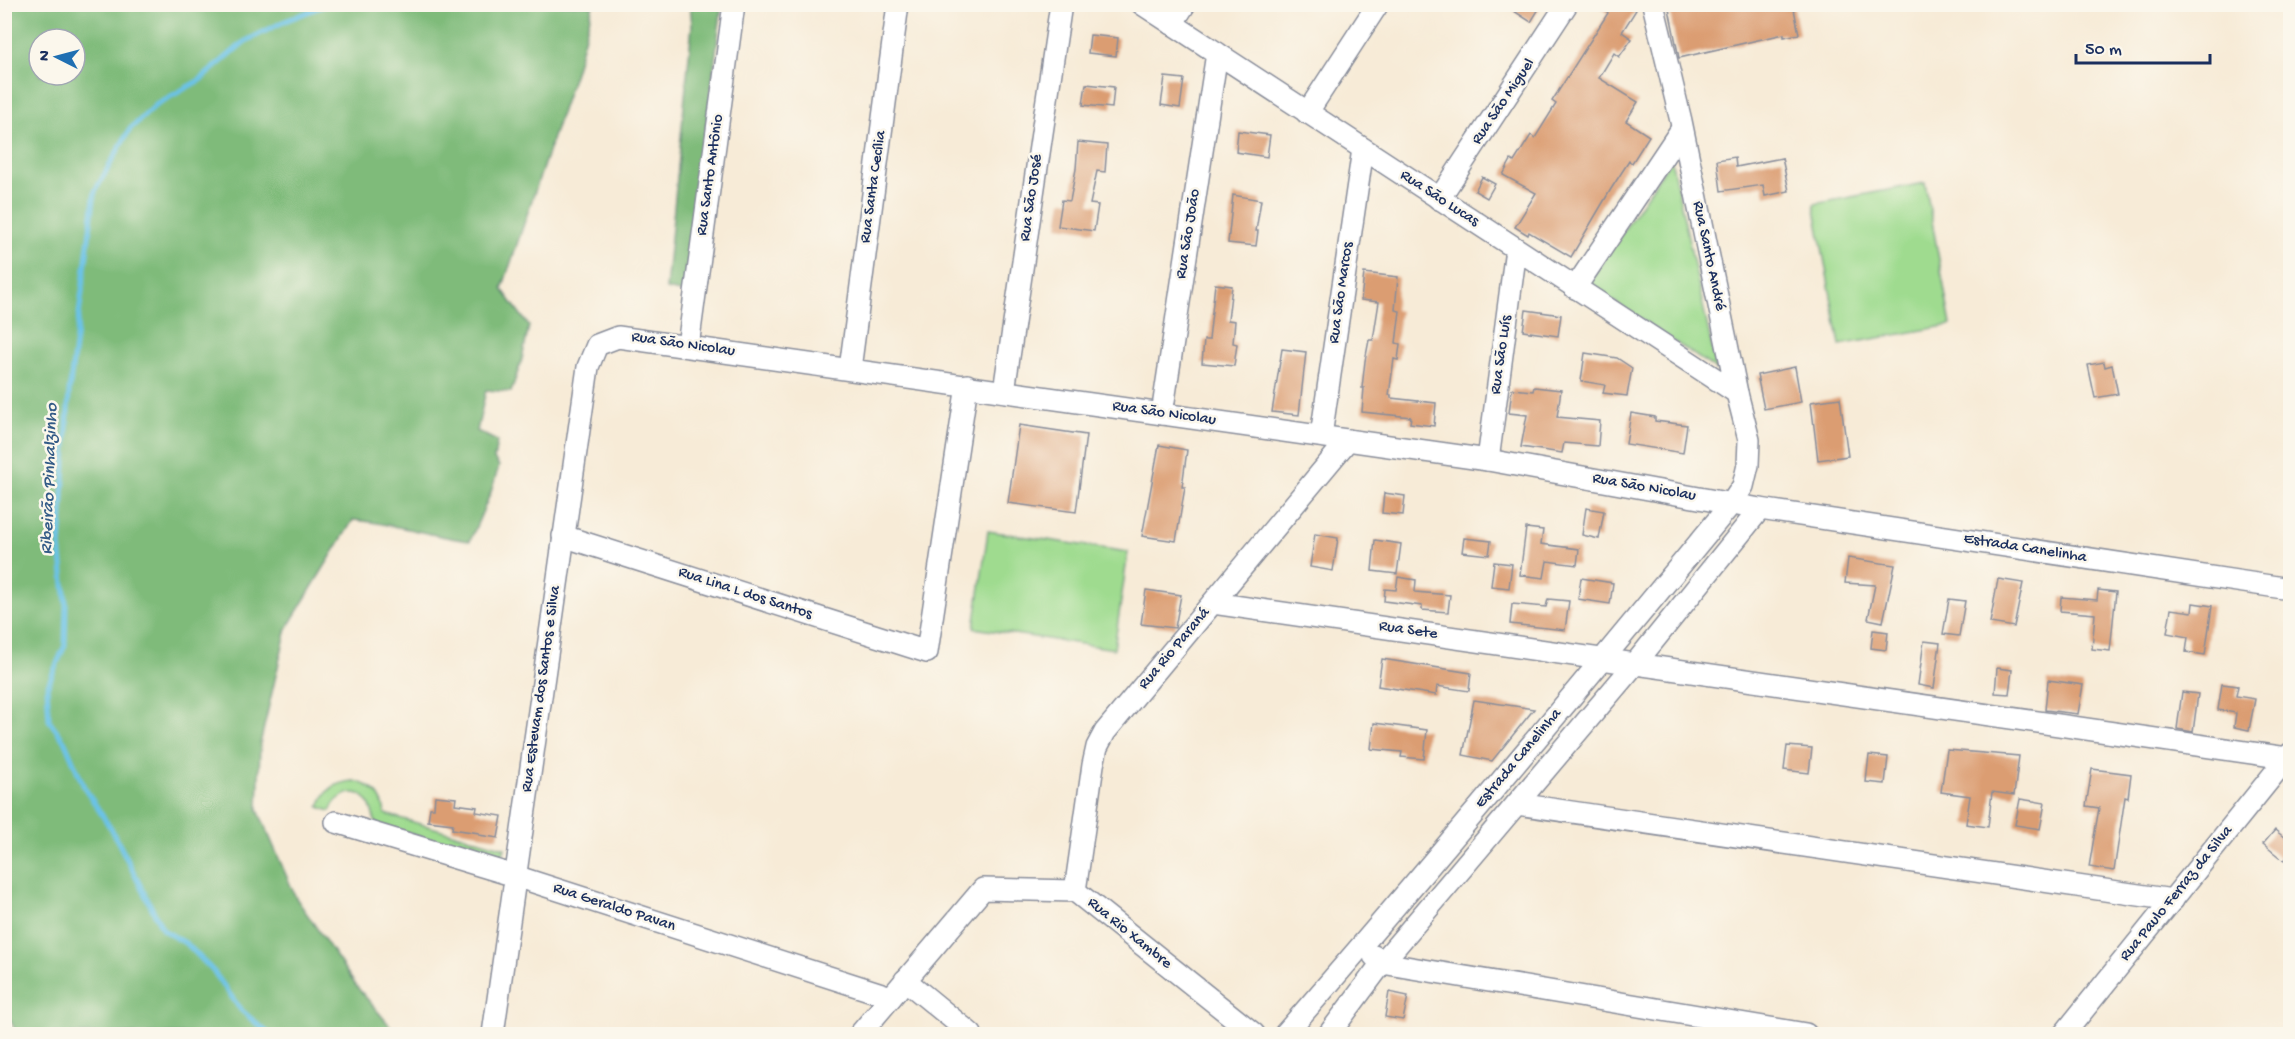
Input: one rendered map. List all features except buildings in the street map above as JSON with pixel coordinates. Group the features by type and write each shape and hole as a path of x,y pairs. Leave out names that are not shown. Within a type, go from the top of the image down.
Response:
{"street":[{"name":"Rua Santo Antônio","path":"688,346 734,4"},
{"name":"Rua Santa Cecília","path":"850,369 898,4"},
{"name":"Rua São José","path":"1004,391 1061,4"},
{"name":"Rua São Lucas","path":"1142,4 1737,393"},
{"path":"1172,24 1185,4"},
{"path":"1307,113 1378,4"},
{"name":"Rua São Miguel","path":"1439,199 1567,4"},
{"name":"Rua Santo André","path":"1653,4 1681,121 1681,130 1737,393 1749,440 1748,465 1743,486 1731,504"},
{"name":"Rua São João","path":"1162,414 1217,53"},
{"path":"1575,288 1681,130"},
{"name":"Rua São Marcos","path":"1321,436 1363,149"},
{"name":"Rua São Luís","path":"1488,460 1516,249"},
{"name":"Rua São Nicolau","path":"597,345 618,337 688,346 1488,460 1731,504"},
{"name":"Rua Estevam dos Santos e Silva","path":"493,1035 588,367 597,345"},
{"name":"Rua Lina L dos Santos","path":"563,536 927,652 967,386"},
{"name":"Rua Rio Paraná","path":"1075,891 1093,765 1097,747 1105,732 1348,440"},
{"name":"Estrada Canelinha","path":"1285,1035 1363,945 1731,504 2290,589"},
{"name":"Estrada Canelinha","path":"1329,1035 1382,963 1634,664 1760,509"},
{"name":"Rua Sete","path":"1213,603 2289,756"},
{"name":"Rua Paulo Ferraz da Silva","path":"2064,1035 2289,756"},
{"path":"1517,804 2173,900"},
{"name":"Rua Geraldo Pavan","path":"336,822 515,876 891,997"},
{"name":"Rua Rio Xambre","path":"905,980 984,889 1075,891 1254,1035"},
{"path":"1363,945 1382,963 1806,1035"},
{"path":"860,1035 905,980 971,1035"}],"green space":[{"path":"5,4 593,5 576,69 502,289 529,326 522,359 511,392 486,390 477,431 497,441 494,459 499,466 491,492 470,541 353,520 287,628 260,744 258,810 296,898 357,987 397,1034 17,1034 5,1009"},
{"path":"690,5 722,5 685,293 666,289 692,25"},
{"path":"1671,159 1717,370 1588,284"},
{"path":"1925,183 1951,325 1840,345 1814,204"},
{"path":"988,531 1128,552 1114,649 974,628"},
{"path":"354,781 376,792 385,814 505,848 501,860 377,824 368,802 358,794 347,794 337,800 330,811 319,807 324,796 336,785"}],"waterway":[{"name":"Ribeirão Pinhalzinho","path":"269,1034 241,1010 214,972 187,944 163,930 113,832 84,787 65,742 49,720 47,687 65,645 66,603 60,546 69,392 95,191 130,129 157,104 200,80 244,42 285,21 328,4"}]}
